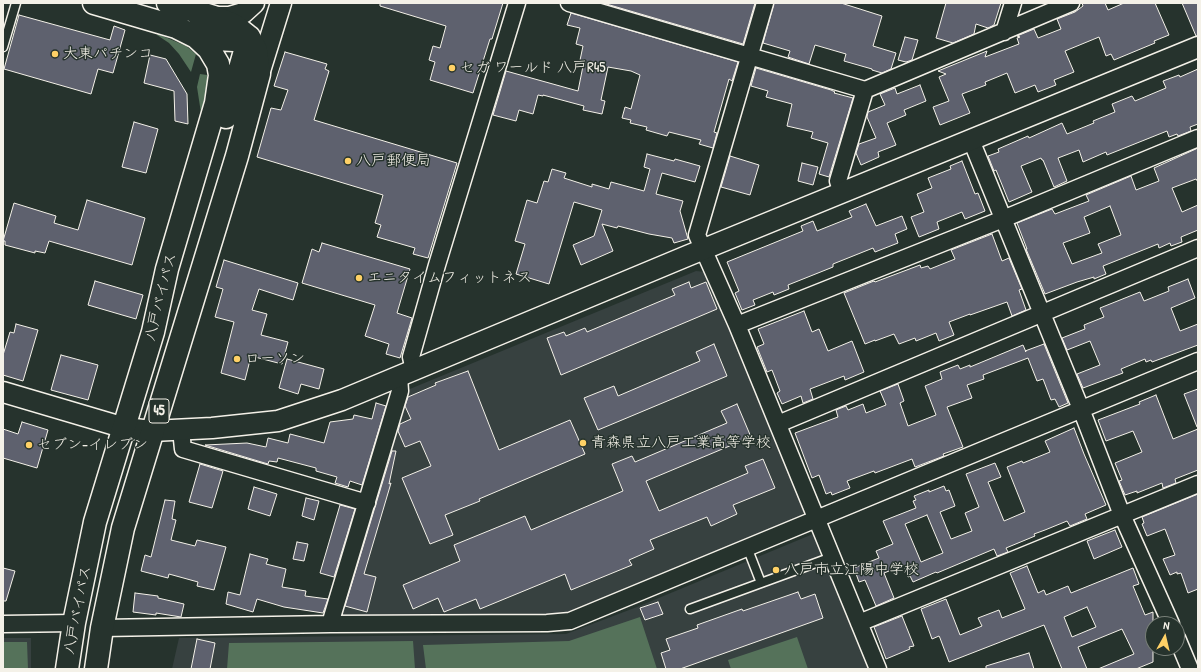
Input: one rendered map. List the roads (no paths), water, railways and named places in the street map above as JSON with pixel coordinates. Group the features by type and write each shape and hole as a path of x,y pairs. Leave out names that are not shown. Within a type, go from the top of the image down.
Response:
{"highway":[{"name":"八戸バイパス","path":"67,669 74,623 95,522 125,428 153,332 167,269 216,103 220,80 218,64 209,49 196,37 176,27 94,3"},
{"name":"八戸バイパス","path":"96,669 102,628 123,528 237,156 259,74 256,50 249,37 234,25 214,17 168,3"},
{"path":"176,27 215,38 234,40 249,37"},
{"name":"45","path":"153,332 180,273 249,37"}],"street":[{"path":"214,17 230,17 243,12 254,3"},
{"path":"249,37 259,3"},
{"path":"249,37 259,28 266,18 271,3"},
{"path":"259,74 282,3"},
{"path":"330,624 400,391 412,357 437,265 517,3"},
{"path":"569,3 865,90 1071,3"},
{"path":"765,3 697,235 737,324 878,669"},
{"path":"1004,32 1013,3"},
{"path":"3,392 125,428 152,431 212,428 278,421 342,400 1198,47"},
{"path":"842,193 838,181 865,90"},
{"path":"737,324 1003,219 1198,138"},
{"path":"971,140 1081,409 1122,515 1167,616"},
{"path":"778,424 1198,248"},
{"path":"102,628 330,624 539,623 570,621 1198,361"},
{"path":"180,430 183,449 367,503"},
{"path":"859,623 1198,484"},
{"path":"3,624 74,623"},
{"path":"1185,656 1190,667"}],"lane":[{"path":"3,47 16,3"},
{"path":"747,547 761,583"},
{"path":"690,609 832,557"}],"place":[{"name":"大東パチンコ","path":"55,54"},
{"name":"セガ ワールド 八戸R45","path":"452,68"},
{"name":"八戸郵便局","path":"348,161"},
{"name":"エニタイムフィットネス","path":"359,278"},
{"name":"ローソン","path":"237,359"},
{"name":"青森県立八戸工業高等学校","path":"583,443"},
{"name":"セブン-イレブン","path":"29,445"},
{"name":"八戸市立江陽中学校","path":"776,570"}]}
